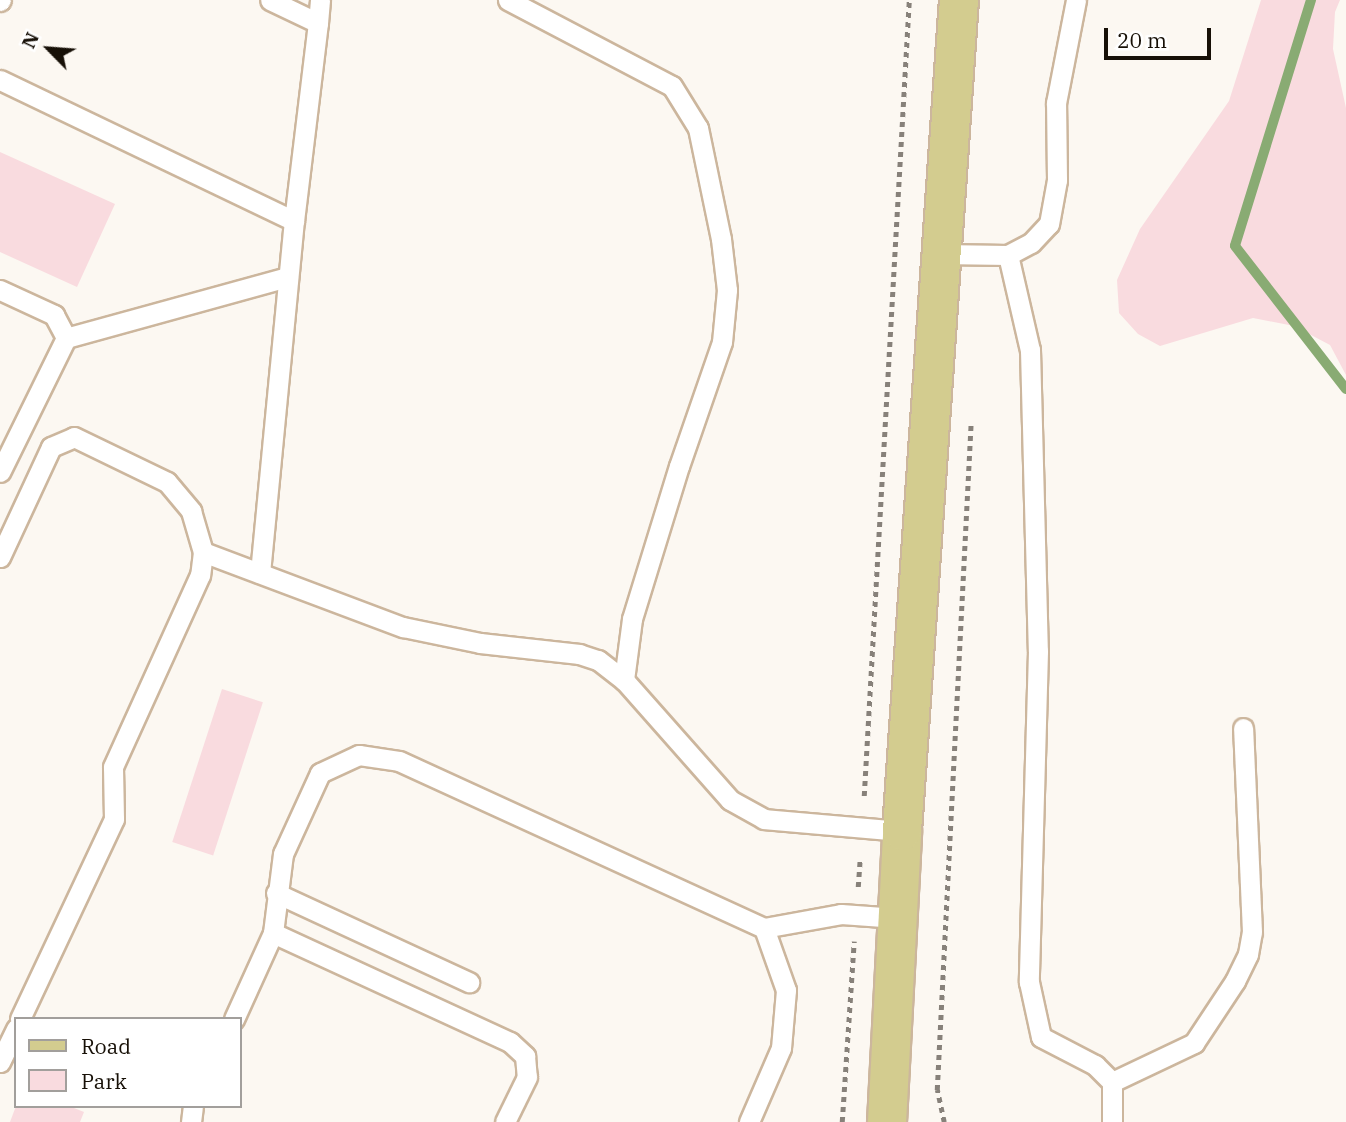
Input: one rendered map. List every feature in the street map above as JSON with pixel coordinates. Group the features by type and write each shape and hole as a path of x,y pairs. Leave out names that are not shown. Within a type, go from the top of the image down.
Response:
{"main road":[{"path":"887,1122 902,831 959,0"}],"lane":[{"path":"270,0 318,23"},
{"path":"260,573 288,277 320,0"},
{"path":"508,0 672,86 698,128 721,239 727,290 722,342 679,466 632,619 624,680"},
{"path":"940,254 1008,255 1031,243 1049,224 1057,180 1056,103 1076,0"},
{"path":"0,80 294,222"},
{"path":"1008,255 1030,350 1038,651 1030,982 1041,1037 1095,1065 1112,1082 1112,1122"},
{"path":"0,472 66,338 288,277"},
{"path":"0,290 54,315 66,338"},
{"path":"0,557 51,447 74,437 167,481 191,512 203,552 200,575 113,767 114,819 21,1017"},
{"path":"203,552 403,627 480,643 598,660 624,680 730,800 764,819 902,831"},
{"path":"1112,1082 1194,1043 1235,981 1248,954 1252,932 1243,728"},
{"path":"235,1017 273,933 276,893 283,855 320,773 359,755 398,761 764,928 841,914 897,918"},
{"path":"276,893 469,982"},
{"path":"749,1122 781,1048 786,990 764,928"},
{"path":"273,933 510,1042 525,1056 527,1077 505,1122"},
{"path":"0,1062 14,1033"}],"path":[{"path":"842,1122 862,828 909,0"},
{"path":"944,1122 937,1090 971,409"}],"green space":[{"path":"1261,0 1340,0 1335,12 1333,49 1346,108 1346,375 1330,345 1294,326 1253,318 1160,346 1138,334 1119,313 1117,280 1140,229 1229,101"},
{"path":"0,152 115,204 77,287 0,252"},
{"path":"222,689 263,702 213,855 172,842"},
{"path":"15,1108 74,1108 84,1112 80,1122 10,1122"}],"waterway":[{"path":"1311,0 1235,246 1346,389"}]}
